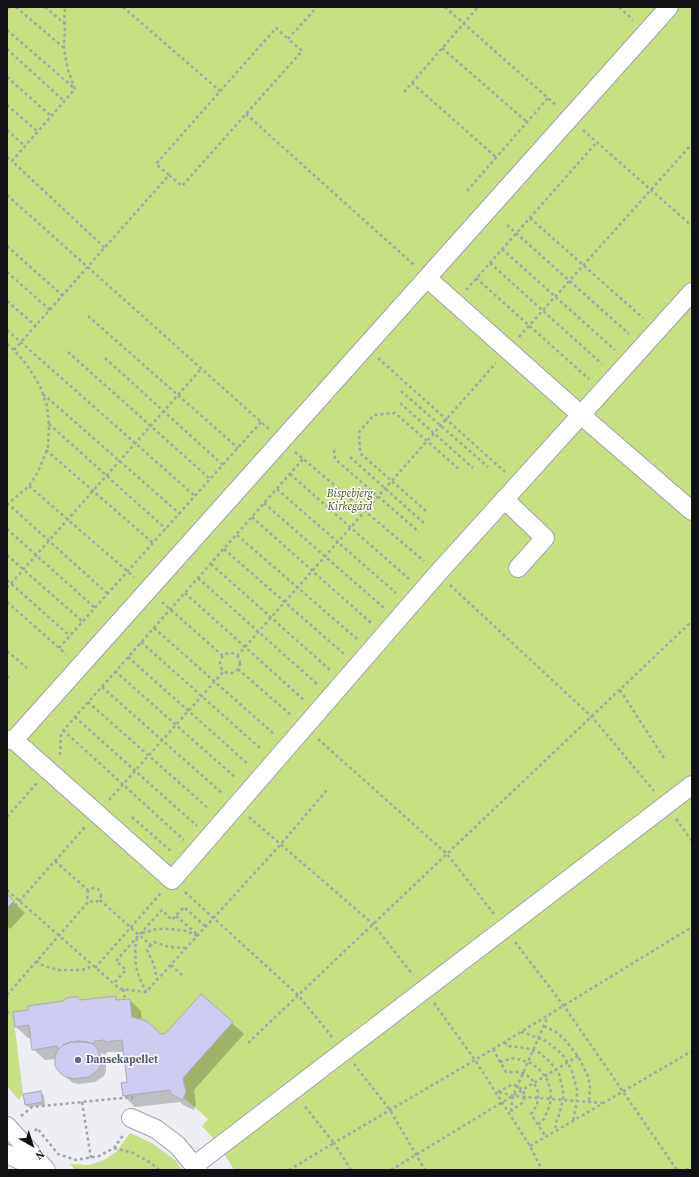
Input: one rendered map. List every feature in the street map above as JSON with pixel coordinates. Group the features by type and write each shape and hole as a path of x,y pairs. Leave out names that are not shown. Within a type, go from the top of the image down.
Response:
{"street":[{"path":"669,7 80,667 11,740 48,770 172,880 438,573 692,292"},
{"path":"427,278 692,511"},
{"path":"504,499 545,538 518,568"},
{"path":"131,1118 156,1129 177,1145 197,1168 293,1091 692,785"},
{"path":"7,1126 46,1170"},
{"path":"7,1154 20,1160 35,1170"},
{"path":"7,1167 10,1170"}],"path":[{"path":"16,7 64,49"},
{"path":"45,7 64,24"},
{"path":"65,7 64,49 68,70 75,89"},
{"path":"124,7 220,91"},
{"path":"288,39 316,7"},
{"path":"446,7 464,23"},
{"path":"404,92 478,7"},
{"path":"276,28 288,39 302,51 182,186 156,164 276,28"},
{"path":"7,30 75,89"},
{"path":"442,48 527,122"},
{"path":"7,49 64,101"},
{"path":"7,77 51,116"},
{"path":"412,83 497,158"},
{"path":"12,161 75,89"},
{"path":"467,191 548,98"},
{"path":"7,105 38,132"},
{"path":"246,114 406,258"},
{"path":"7,130 25,146"},
{"path":"455,303 597,142"},
{"path":"237,656 692,144"},
{"path":"7,157 105,248"},
{"path":"14,350 169,175"},
{"path":"7,195 282,441 438,573 592,717 666,805 692,842"},
{"path":"530,218 657,331"},
{"path":"507,225 643,346"},
{"path":"7,246 63,296"},
{"path":"502,249 628,362"},
{"path":"490,263 616,376"},
{"path":"7,272 50,310"},
{"path":"476,278 603,391"},
{"path":"7,301 36,326"},
{"path":"88,316 238,448"},
{"path":"7,330 195,496"},
{"path":"7,344 27,365 40,386 47,406 49,424 46,450 38,472 29,486 11,501 7,502 108,594"},
{"path":"366,347 518,484"},
{"path":"68,352 210,479"},
{"path":"105,358 223,465"},
{"path":"7,588 201,369"},
{"path":"401,391 488,468"},
{"path":"42,393 180,514"},
{"path":"400,404 473,468"},
{"path":"426,510 360,453 359,432 374,415 395,413 460,470"},
{"path":"59,648 261,422"},
{"path":"49,424 166,529"},
{"path":"46,450 153,543"},
{"path":"334,450 335,460 419,532"},
{"path":"350,457 426,524"},
{"path":"65,760 60,755 61,733 63,730 303,459"},
{"path":"290,474 422,592"},
{"path":"29,486 223,656"},
{"path":"277,489 410,606"},
{"path":"264,503 398,620"},
{"path":"252,517 384,635"},
{"path":"7,529 95,608"},
{"path":"236,535 371,651"},
{"path":"224,549 358,666"},
{"path":"7,555 83,622"},
{"path":"211,564 344,682"},
{"path":"198,578 331,696"},
{"path":"7,580 70,636"},
{"path":"185,593 318,712"},
{"path":"7,602 80,667"},
{"path":"248,1043 692,622"},
{"path":"154,628 288,746"},
{"path":"141,642 275,761"},
{"path":"7,650 27,668"},
{"path":"230,653 237,656 240,662 238,669 230,673 224,671 220,664 223,656 230,653"},
{"path":"128,657 262,776"},
{"path":"238,669 305,727"},
{"path":"7,915 224,671"},
{"path":"115,672 250,790"},
{"path":"102,687 236,806 373,924 424,990 498,1092 502,1102 530,1146 542,1170"},
{"path":"620,690 664,758"},
{"path":"88,702 223,821"},
{"path":"75,718 209,837"},
{"path":"63,730 123,784 191,858"},
{"path":"7,817 48,770"},
{"path":"146,992 281,844 327,790"},
{"path":"105,794 116,804"},
{"path":"128,814 191,858"},
{"path":"55,861 88,890"},
{"path":"95,968 172,880 298,995 390,1110 425,1170"},
{"path":"88,890 97,888 101,891 102,896 100,900"},
{"path":"7,890 120,989 146,992"},
{"path":"88,890 86,894 89,901"},
{"path":"100,900 151,945"},
{"path":"89,901 96,902 100,900"},
{"path":"7,995 89,901"},
{"path":"114,983 126,970 116,962 162,910 172,920 184,907 206,927"},
{"path":"176,916 197,936"},
{"path":"289,1170 505,1042 692,927"},
{"path":"139,935 157,929 170,929 187,931 197,936"},
{"path":"139,935 135,948 136,966 146,992"},
{"path":"157,980 154,965 146,950 154,942 169,947 186,948"},
{"path":"36,961 44,966 59,970 87,969 92,965"},
{"path":"171,965 184,977"},
{"path":"123,989 125,999"},
{"path":"509,1112 517,1086 548,1016"},
{"path":"544,1026 556,1032 565,1040 578,1056 588,1076 590,1088 589,1102"},
{"path":"521,1032 538,1038 555,1047 568,1063 575,1079 577,1090 577,1101 573,1121"},
{"path":"505,1042 507,1046 517,1046 533,1050 546,1058 556,1070 561,1082 563,1100 555,1125 557,1130"},
{"path":"493,1049 506,1072 517,1072 531,1078 538,1092 537,1105 531,1114 546,1137"},
{"path":"530,1146 604,1104 692,1051"},
{"path":"391,1170 578,1056"},
{"path":"500,1062 514,1058 528,1062 536,1067 545,1077 550,1087 550,1099 544,1119 538,1124"},
{"path":"498,1092 513,1084 523,1090 525,1096 522,1103 509,1112"},
{"path":"293,1091 334,1143 351,1170"},
{"path":"498,1092 513,1096 604,1104"},
{"path":"7,1126 32,1107 132,1097 133,1110 126,1131 114,1148 99,1156 76,1160 58,1154 37,1128 23,1143"},
{"path":"82,1102 91,1158"},
{"path":"114,1148 133,1153 151,1163 159,1170"},
{"path":"686,1170 692,1166"}],"green space":[{"name":"Bispebjerg Kirkegård","path":"7,7 692,7 692,1170 234,1170 220,1146 202,1126 208,1119 184,1098 186,1092 183,1078 233,1022 201,994 166,1033 161,1034 148,1022 132,1017 130,999 116,1000 116,996 81,1000 77,997 71,997 63,1001 28,1006 28,1010 13,1013 23,1094 19,1100 7,1086"},
{"path":"130,1133 152,1143 176,1161 182,1170 75,1170 70,1164 89,1165 104,1160 116,1152"}],"building":[{"path":"7,894 14,901 7,908"},
{"path":"201,994 233,1022 183,1078 186,1092 183,1100 171,1094 170,1090 123,1096 121,1083 127,1082 122,1040 105,1042 104,1040 95,1041 93,1044 87,1042 71,1042 63,1045 59,1049 57,1046 32,1050 29,1025 15,1027 13,1012 28,1010 28,1006 63,1001 71,997 77,997 81,1000 116,996 116,1000 130,999 132,1017 148,1022 161,1034 166,1033"},
{"name":"Dansekapellet","path":"79,1041 93,1044 97,1048 101,1059 101,1065 98,1070 89,1077 73,1079 60,1073 55,1066 55,1057 57,1051 63,1045"},
{"path":"41,1091 43,1102 25,1105 23,1094"}],"place":[{"name":"Dansekapellet","path":"78,1060"}]}
